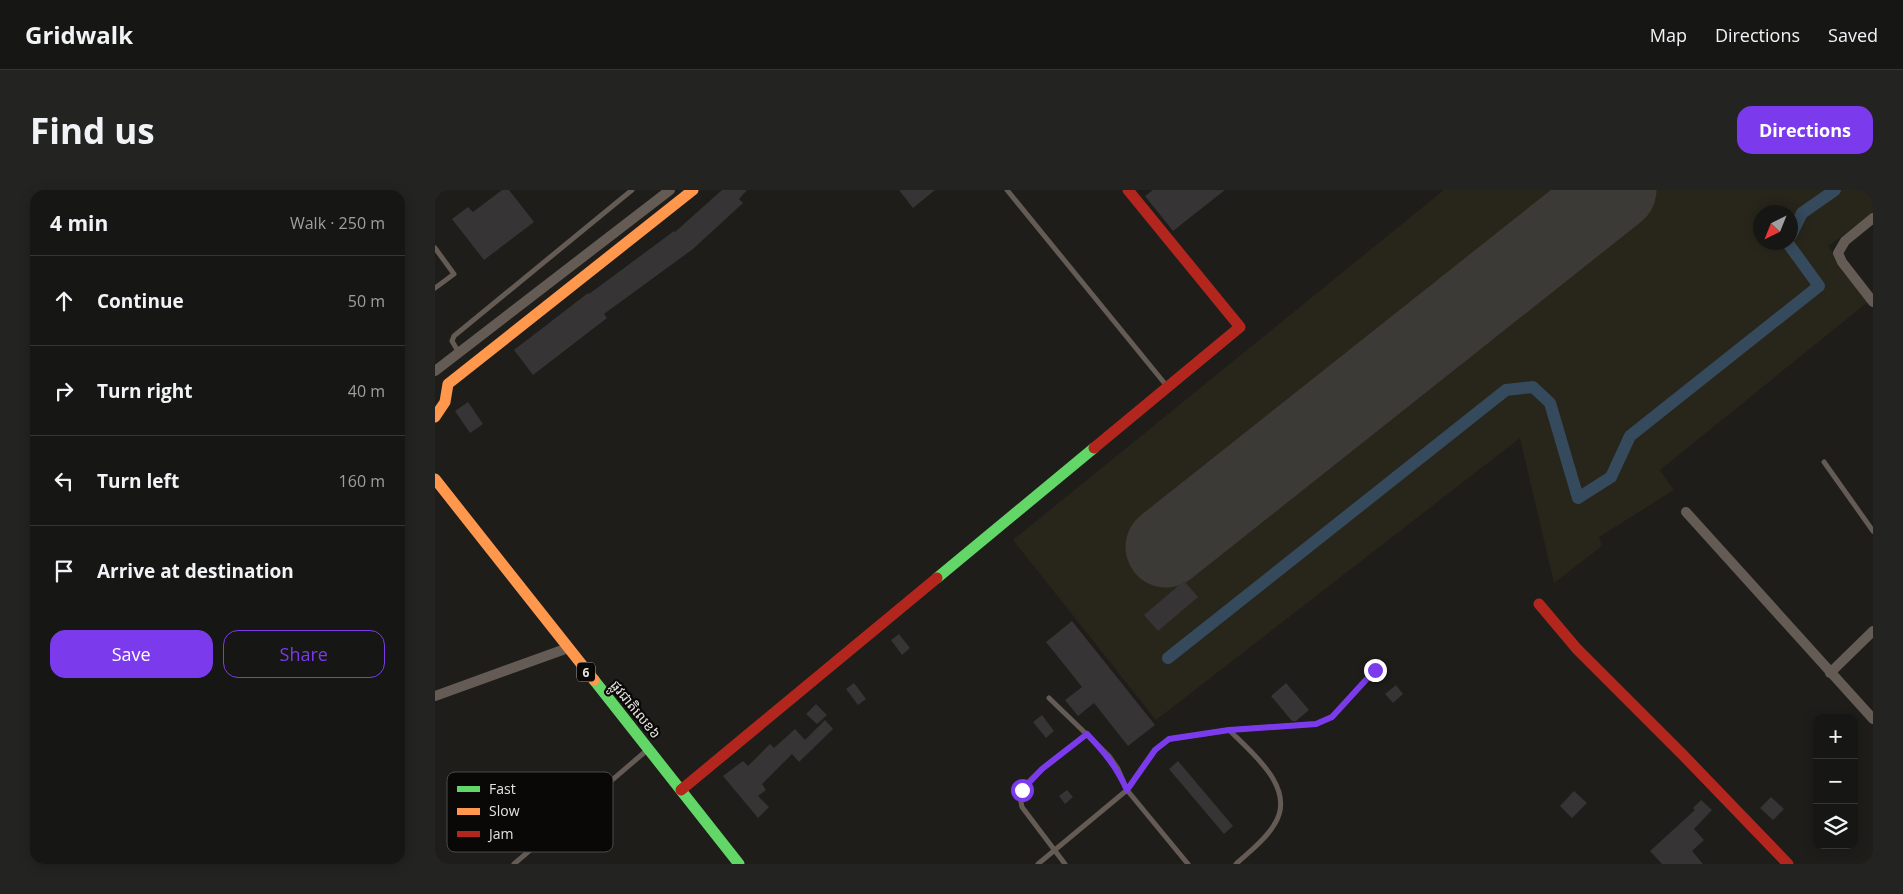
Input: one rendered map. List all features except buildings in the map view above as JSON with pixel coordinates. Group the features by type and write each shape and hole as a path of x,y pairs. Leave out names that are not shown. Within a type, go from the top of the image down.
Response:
{"main road":[{"path":"435,417 445,402 447,384 693,190"},
{"path":"681,790 1240,327 1128,190"},
{"name":"ផ្លូវជាតិលេខ៦","path":"435,479 739,864"},
{"path":"1539,604 1577,649 1788,864"}],"street":[{"path":"435,371 670,190"},
{"path":"1873,218 1845,240 1838,253 1842,262 1873,302"},
{"path":"1686,512 1873,719"},
{"path":"1830,673 1873,631"},
{"path":"435,696 567,648"}],"lane":[{"path":"459,354 452,342 454,336 632,190"},
{"path":"1007,190 1168,387"},
{"path":"435,248 454,274 435,288"},
{"path":"1824,462 1873,531"},
{"path":"1038,864 1127,790 1155,750 1169,739 1229,730 1316,724 1332,717 1375,670"},
{"path":"1049,698 1109,756 1127,790 1188,864"},
{"path":"1229,730 1270,774 1280,792 1281,808 1275,825 1237,864"},
{"path":"1065,864 1023,806 1020,798 1022,790 1042,769 1087,734"},
{"path":"613,780 649,750"},
{"path":"514,864 528,852"}],"shaded area":[{"path":"1444,190 1873,190 1873,214 1828,246 1869,301 1660,470 1674,490 1599,537 1602,546 1554,583 1520,438 1156,720 1013,540"}],"waterway":[{"path":"1798,221 1802,213 1835,190"},
{"path":"1168,658 1506,390 1533,387 1550,403 1578,498 1611,477 1630,436 1819,286 1793,250"}],"runway":[{"path":"1166,547 1616,190"}],"traffic: fast":[{"path":"937,578 1094,448"},
{"path":"594,680 739,864"}],"traffic: slow":[{"path":"435,417 445,402 448,384 693,190"},
{"path":"435,479 594,680"}],"traffic: jam":[{"path":"1094,448 1240,327 1128,190"},
{"path":"681,790 937,578"},
{"path":"1539,604 1577,649 1788,864"}],"route":[{"path":"1022,790 1042,769 1087,734 1109,756 1127,790 1155,750 1169,739 1229,730 1316,724 1332,717 1375,670"}]}
